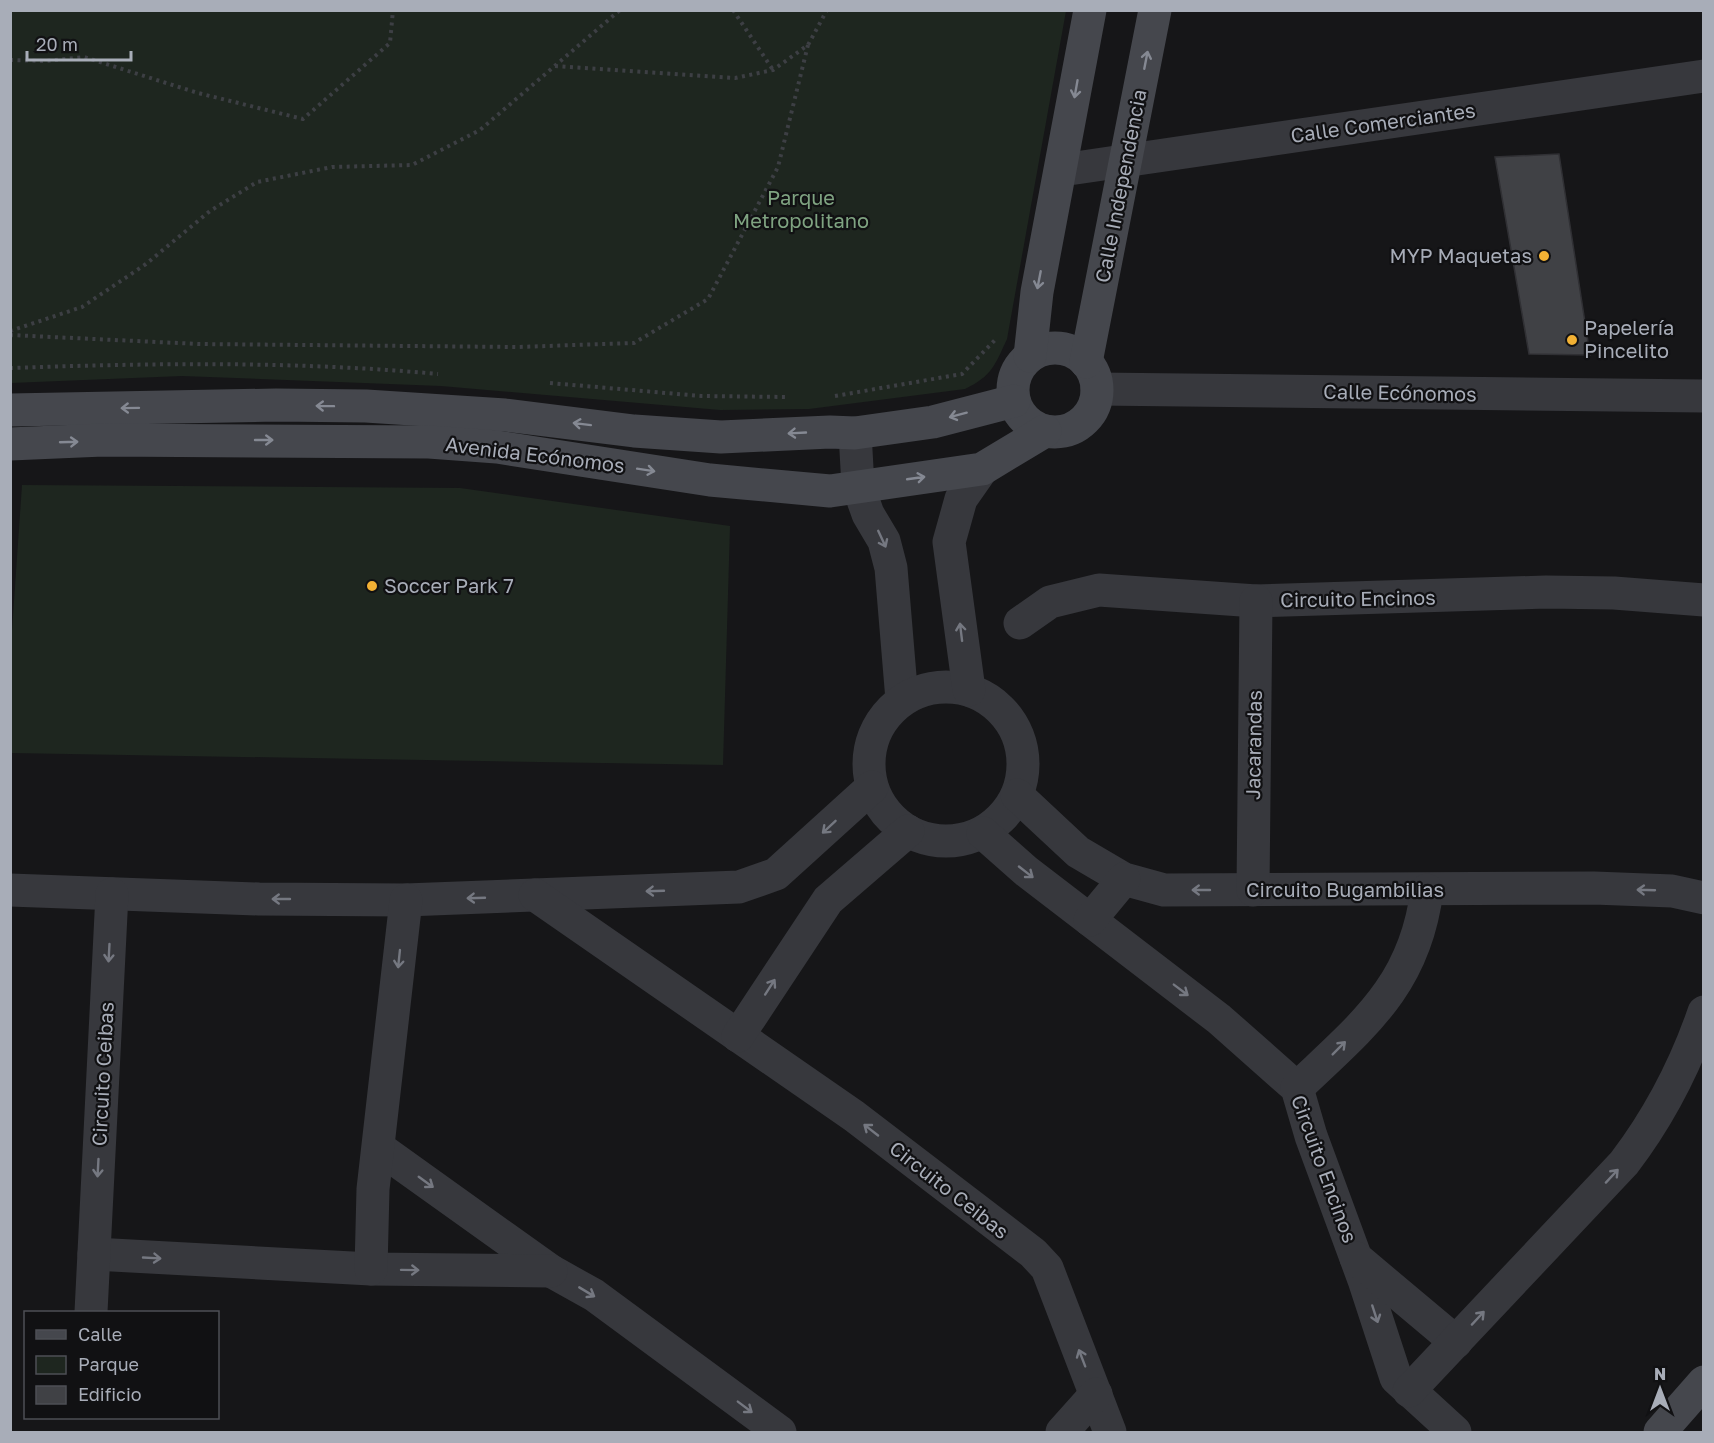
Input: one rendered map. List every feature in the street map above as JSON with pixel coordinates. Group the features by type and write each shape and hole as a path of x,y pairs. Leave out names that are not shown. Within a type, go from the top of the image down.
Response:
{"street":[{"path":"1090,10 1062,170 1037,292 1030,356 1018,368 1013,384 1014,402 1021,415 1032,425 1045,431 1061,431 1075,427 1087,417 1095,404 1092,375"},
{"name":"Calle Independencia","path":"1092,375 1127,160 1155,10"},
{"name":"Calle Comerciantes","path":"1062,170 1704,76"},
{"name":"Calle Ecónomos","path":"1030,356 1044,349 1059,348 1074,352 1092,375 1704,396"},
{"name":"Avenida Ecónomos","path":"10,410 276,405 366,406 505,415 634,431 721,437 830,432 855,434 933,422 1014,402"},
{"path":"364,441 366,406"},
{"name":"Avenida Ecónomos","path":"10,444 103,440 364,441 497,447 721,481 830,490 982,469 1045,431"},
{"path":"855,434 858,486 868,514 884,541 891,568 902,700"},
{"path":"969,690 950,542 961,499 982,469"},
{"name":"Circuito Encinos","path":"1020,623 1050,602 1099,590 1256,601 1546,592 1614,593 1704,600"},
{"name":"Jacarandas","path":"1252,890 1256,601"},
{"path":"946,687 969,690 997,706 1017,732 1024,764 1017,795 1003,816 983,832 958,840 932,840 908,831 886,812 872,787 869,754 880,723 902,700 923,690 946,687"},
{"path":"10,890 406,900 739,887 757,883 776,874 872,787"},
{"name":"Circuito Bugambilias","path":"1017,795 1078,852 1124,879 1164,890 1594,888 1672,891 1704,898"},
{"path":"738,1036 828,900 908,831"},
{"name":"Circuito Encinos","path":"983,832 1012,861 1219,1019 1297,1088 1311,1136 1356,1258 1396,1378 1455,1432"},
{"path":"1090,920 1124,879"},
{"path":"1297,1088 1384,1003 1410,959 1424,916 1427,890"},
{"name":"Circuito Ceibas","path":"91,1311 112,894"},
{"name":"Circuito Ceibas","path":"535,895 854,1116 1033,1253 1047,1268 1110,1432"},
{"path":"371,1269 374,1189 406,900"},
{"path":"1409,1391 1624,1163 1645,1136 1691,1048 1704,1012"},
{"path":"379,1148 551,1271 594,1295 780,1432"},
{"path":"94,1254 371,1269 551,1271"},
{"name":"Circuito Encinos","path":"1356,1258 1456,1342"},
{"path":"1660,1432 1704,1382"},
{"path":"1062,1432 1096,1394"}],"path":[{"path":"10,60 46,61 84,57 198,93 303,119 390,43 393,10"},
{"path":"10,330 82,307 146,264 210,211 257,182 332,167 412,165 480,130 620,10"},
{"path":"733,10 773,70"},
{"path":"10,335 211,345 518,347 634,343 708,299 778,167 808,45 827,10"},
{"path":"555,66 735,78 773,70 808,45"},
{"path":"823,398 962,374 996,339"},
{"path":"10,368 166,362 365,367 446,374"},
{"path":"538,382 701,396 790,397"}],"green space":[{"name":"Parque Metropolitano","path":"10,11 1066,11 1007,339 992,369 965,389 809,409 720,410 441,386 182,376 11,383"},
{"name":"Soccer Park 7","path":"22,485 460,488 730,526 723,765 11,753 11,645"}],"building":[{"name":"MYP Maquetas","path":"1559,154 1590,355 1529,354 1495,157"}],"place":[{"name":"MYP Maquetas","path":"1544,256"},
{"name":"Papelería Pincelito","path":"1572,340"},
{"name":"Soccer Park 7","path":"372,586"}]}
